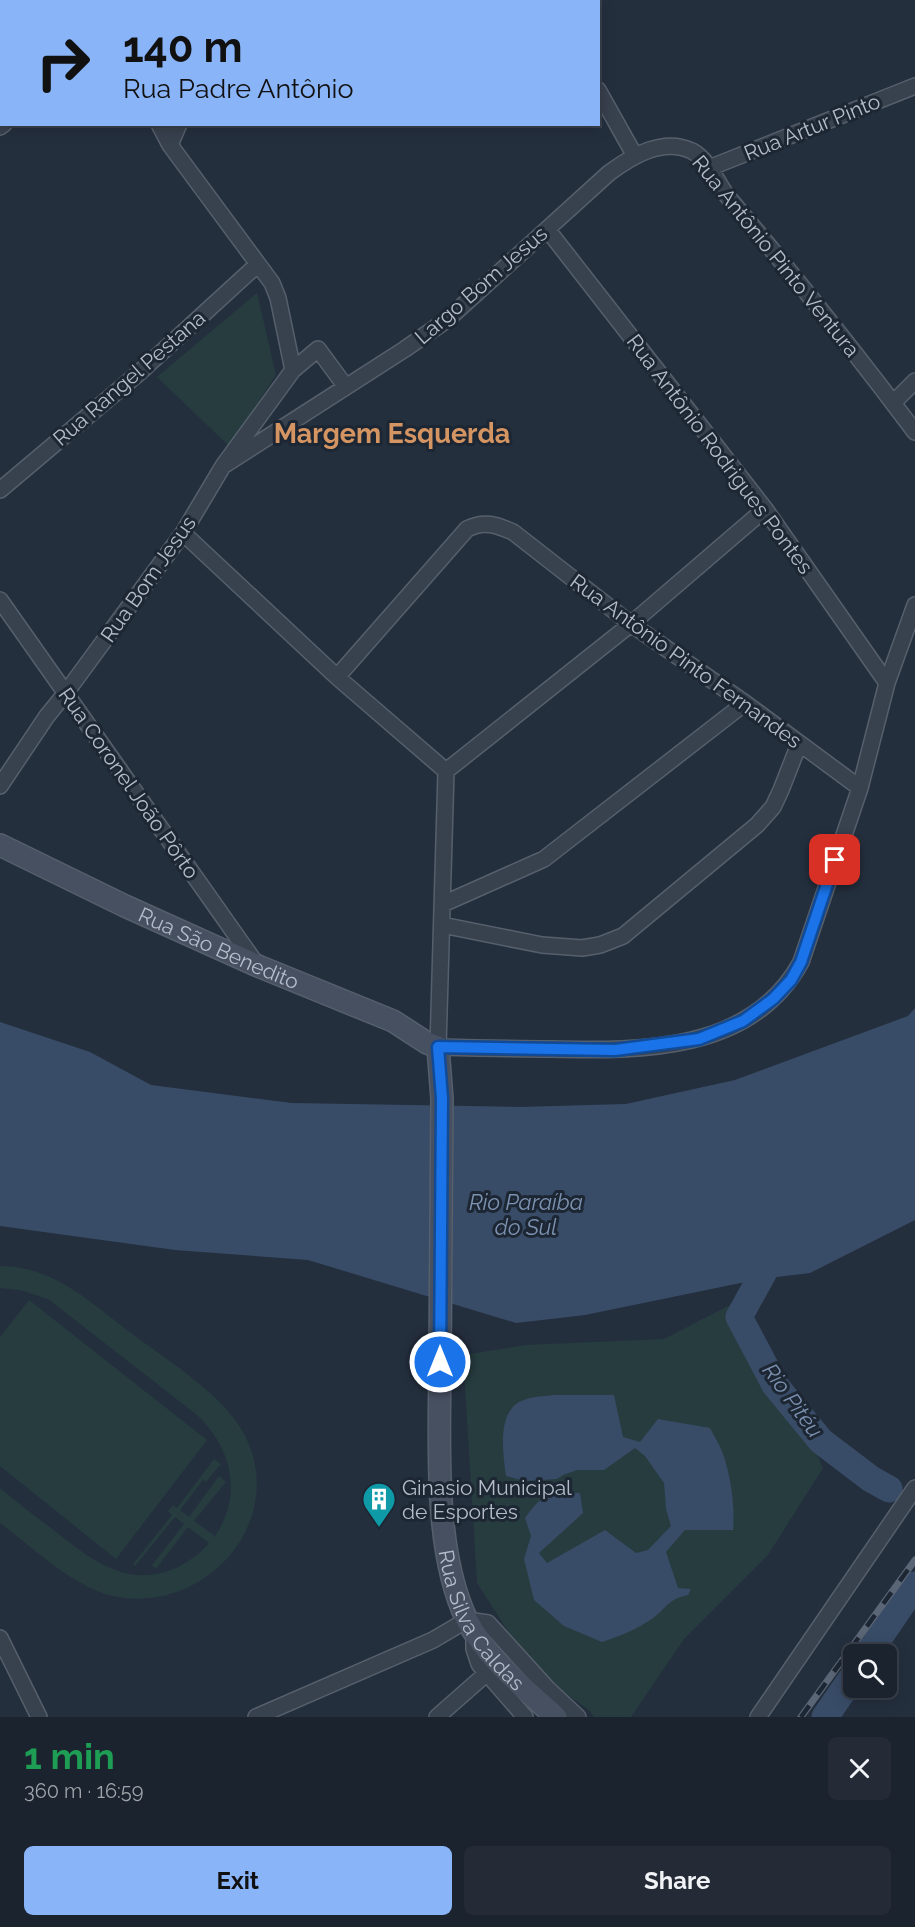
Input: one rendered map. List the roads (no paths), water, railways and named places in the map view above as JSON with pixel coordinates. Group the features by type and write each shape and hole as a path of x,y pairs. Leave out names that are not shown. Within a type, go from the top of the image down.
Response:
{"main road":[{"name":"Rua São Benedito","path":"0,845 125,906 258,966 393,1021 427,1043 438,1047"},
{"name":"Rua Silva Caldas","path":"438,1047 442,1099 441,1492 452,1583 471,1626 509,1675 556,1717"}],"street":[{"name":"Rua Artur Pinto","path":"709,168 915,86"},
{"path":"600,94 635,156"},
{"path":"160,126 170,145 272,283 278,298 293,370 318,350 346,387"},
{"path":"170,145 178,126"},
{"name":"Rua Antônio Pinto Ventura","path":"609,173 635,156 653,148 671,146 691,151 700,157 725,193 799,282 915,432"},
{"name":"Largo Bom Jesus","path":"223,466 405,350 448,319 609,173"},
{"name":"Rua Antônio Rodrigues Pontes","path":"547,229 765,508 887,683"},
{"name":"Rua Rangel Pestana","path":"0,490 140,372 257,265"},
{"name":"Rua Bom Jesus","path":"0,786 47,716 183,533 223,466 293,370"},
{"path":"893,403 915,381"},
{"path":"446,771 631,624 765,508"},
{"name":"Rua Antônio Pinto Fernandes","path":"337,677 467,529 476,524 489,524 513,532 631,624 745,703 860,788"},
{"path":"183,533 337,677 446,771"},
{"name":"Rua Coronel João Pôrto","path":"0,600 258,966"},
{"path":"446,771 438,1047 615,1050 699,1039 751,1016 785,987 801,962 860,788 887,683 915,605"},
{"path":"443,904 544,859 745,703"},
{"path":"442,926 542,945 582,948 600,945 623,936 757,825 773,807 782,790 799,744"},
{"path":"758,1717 915,1488"},
{"path":"255,1717 433,1640 471,1626 489,1623 548,1689 578,1717"},
{"path":"471,1626 476,1659 525,1717"},
{"path":"0,1638 39,1717"},
{"path":"436,1717 487,1673"}],"water":[{"name":"Rio Paraíba do Sul","path":"915,1008 915,1220 810,1273 760,1279 585,1315 516,1323 308,1260 175,1250 0,1226 0,1022 90,1052 151,1085 292,1103 518,1107 626,1104 735,1080 908,1016"},
{"path":"556,1395 614,1395 623,1437 640,1442 658,1419 710,1428 722,1451 730,1482 733,1501 733,1530 685,1530 666,1552 678,1588 691,1589 688,1595 672,1601 641,1626 602,1642 564,1626 534,1600 524,1559 531,1536 525,1518 537,1503 548,1495 580,1493 583,1513 539,1553 547,1563 605,1530 636,1553 648,1550 671,1526 666,1509 664,1483 645,1456 635,1448 604,1470 577,1470 557,1479 524,1481 506,1476 503,1433 509,1413 515,1405 524,1400"}],"waterway":[{"name":"Rio Pitéu","path":"777,1248 739,1317 775,1385 821,1441 871,1479 889,1489"},
{"path":"875,1644 915,1585"},
{"path":"825,1717 843,1691"}],"railway":[{"path":"801,1717 915,1560"}],"place":[{"name":"Ginasio Municipal de Esportes","path":"379,1528"}],"district":[{"name":"Margem Esquerda","path":"392,433"}]}
